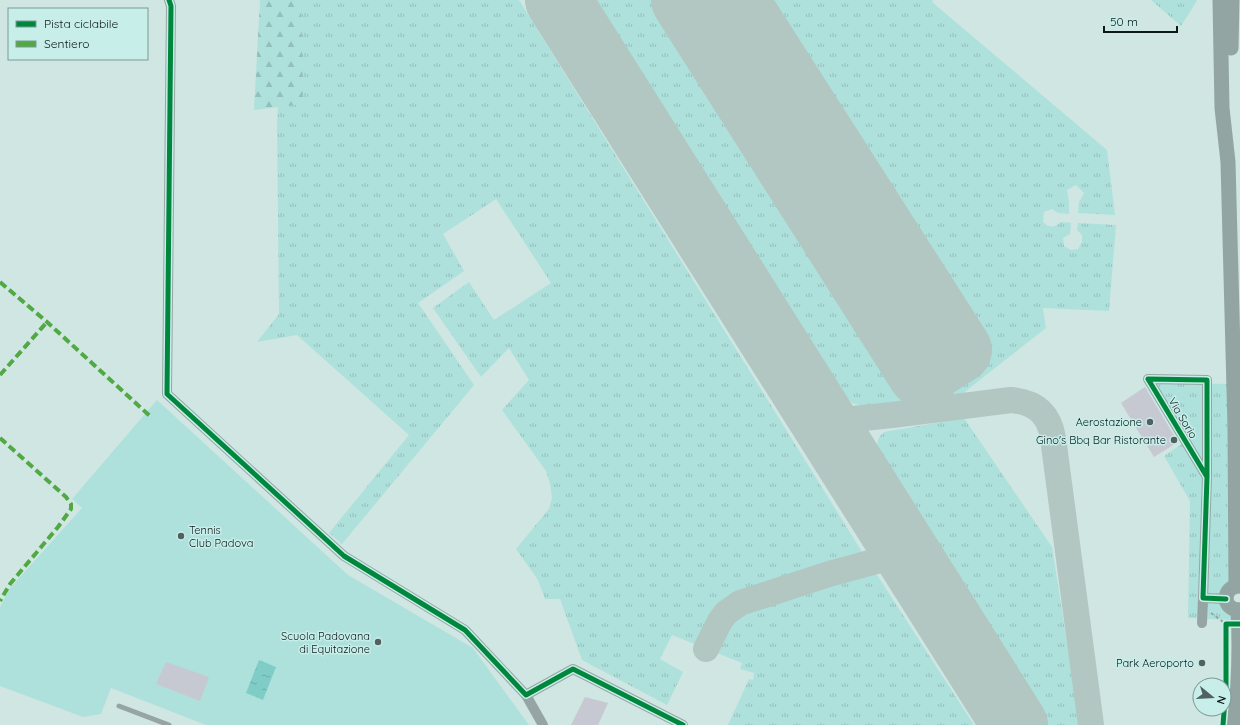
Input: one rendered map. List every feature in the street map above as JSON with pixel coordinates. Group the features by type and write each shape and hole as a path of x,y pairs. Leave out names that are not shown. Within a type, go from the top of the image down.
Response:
{"main road":[{"path":"1226,3 1222,108 1228,162 1238,542 1238,586 1228,591 1226,600 1230,607 1234,610 1239,610 1239,692 1234,725"}],"street":[{"path":"169,0 171,6 167,394 344,556 465,630 526,694 543,725"},
{"name":"Via Sorio","path":"1202,622 1206,477 1207,380 1148,379 1206,477"},
{"path":"1203,598 1226,600"},
{"path":"526,694 573,669 683,725"}],"lane":[{"path":"119,706 169,725"}],"path":[{"path":"1203,612 1208,611 1217,616 1226,624"}],"green space":[{"path":"260,0 301,1 303,104 254,110"},
{"path":"283,0 519,0 859,547 974,725 728,725 749,679 753,680 754,673 740,669 742,663 672,635 660,659 683,672 667,705 582,660 560,599 545,599 538,580 516,549 549,509 552,498 550,483 546,471 502,410 529,380 509,348 481,377 433,308 469,282 494,320 551,283 496,199 443,234 464,271 418,303 474,385 342,544 329,533 409,435 297,335 257,342 279,314 277,124"},
{"path":"595,0 684,0 921,374 959,349 735,0 933,0 932,2 1107,150 1115,215 1078,213 1079,202 1084,193 1076,185 1067,190 1069,214 1058,213 1052,209 1044,212 1043,222 1052,226 1061,222 1071,223 1070,234 1063,238 1064,246 1071,250 1078,249 1082,242 1082,235 1077,230 1078,223 1116,225 1109,311 1043,308 1046,328 962,394 866,407 852,403 846,396"},
{"path":"1151,0 1196,0 1197,1 1181,26"},
{"path":"1156,383 1235,384 1233,576 1231,620 1188,618 1190,501 1164,456 1189,439"},
{"name":"Tennis Club Padova","path":"157,400 348,575 473,648 529,725 206,725 111,688 101,714 83,717 0,686 0,607 10,588 82,508 72,499"},
{"path":"964,418 1052,547 1080,725 1048,725 880,454 877,445 878,440 884,432"}],"water":[{"path":"259,660 276,667 263,700 246,693"}],"building":[{"name":"Aerostazione","path":"1145,387 1178,442 1154,457 1121,403"},
{"path":"166,662 209,677 200,701 156,684"},
{"path":"585,697 608,703 598,725 571,725"}],"taxiway":[{"path":"824,422 1011,400 1028,403 1045,416 1053,438 1091,725"},
{"path":"706,649 720,621 726,613 740,603 829,574 906,553"}],"runway":[{"path":"558,0 1015,725"},
{"path":"684,0 921,374 959,350 735,0"}],"marked path":[{"path":"0,282 47,322 151,417"},
{"path":"0,375 47,322"},
{"path":"0,438 66,497 71,504 71,509 58,527 10,584 0,601"}],"cycle path":[{"path":"169,0 171,6 167,394 344,556 465,630 526,695 573,669 683,725"},
{"path":"1207,477 1148,379 1207,380 1207,477 1203,598 1226,599"},
{"path":"1223,725 1226,687 1226,624 1240,624"}],"place":[{"name":"Aerostazione","path":"1150,422"},
{"name":"Gino's Bbq Bar Ristorante","path":"1174,440"},
{"name":"Tennis Club Padova","path":"181,536"},
{"name":"Scuola Padovana di Equitazione","path":"378,642"},
{"name":"Park Aeroporto","path":"1202,663"}]}
